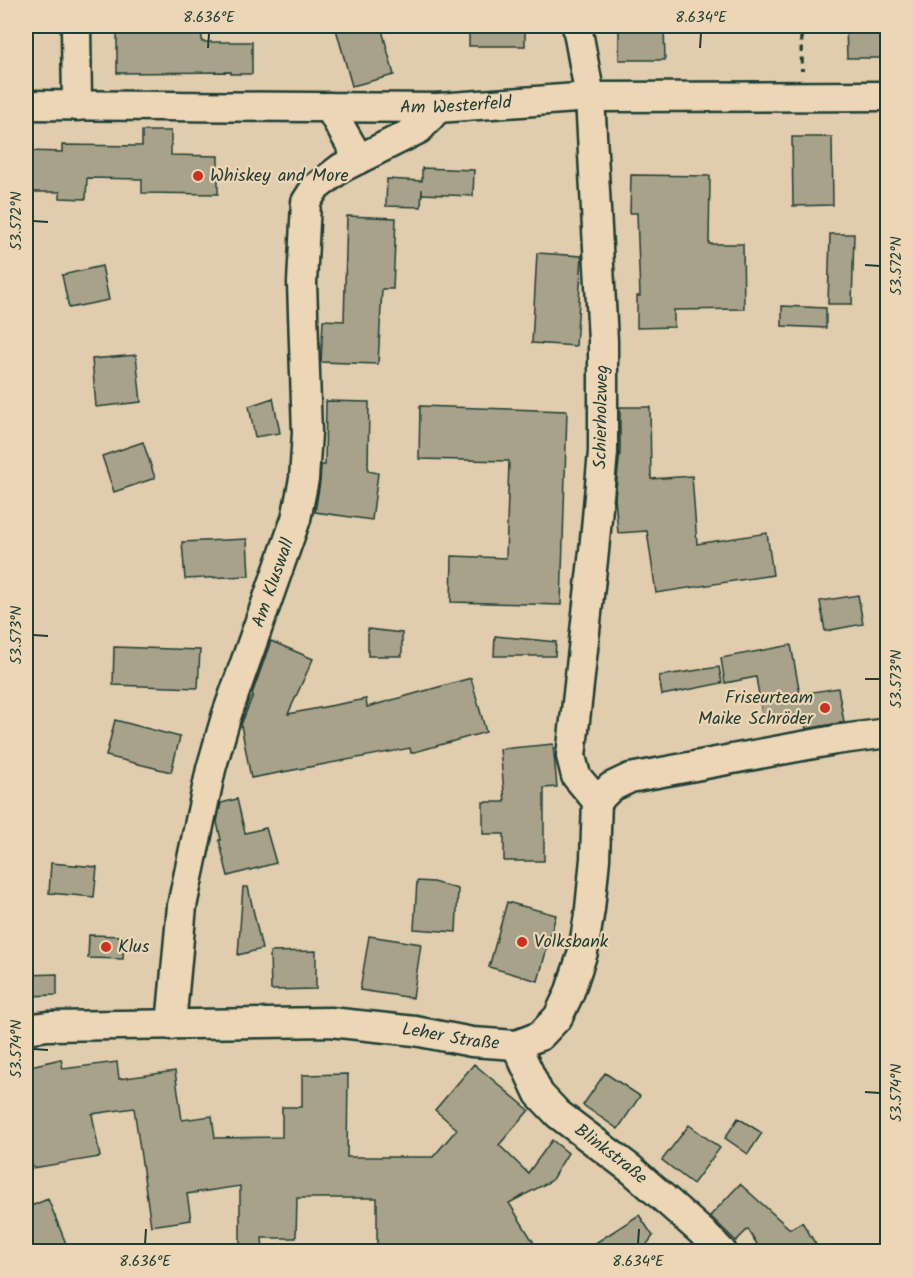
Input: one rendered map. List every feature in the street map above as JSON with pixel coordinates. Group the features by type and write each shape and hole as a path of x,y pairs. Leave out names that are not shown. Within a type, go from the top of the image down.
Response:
{"street":[{"path":"76,26 77,106"},
{"name":"Schierholzweg","path":"577,26 590,97 603,341 603,452 571,756 576,776 597,801"},
{"name":"Am Westerfeld","path":"26,105 438,108 590,97 888,96"},
{"path":"329,107 359,159"},
{"name":"Am Kluswall","path":"171,1025 182,906 211,769 226,717 297,519 304,479 307,433 302,283 306,202 315,188 342,168 419,129 438,108"},
{"path":"597,801 611,787 630,778 835,740 888,733"},
{"name":"Leher Straße","path":"26,1029 48,1026 330,1022 415,1031 472,1042 516,1045 540,1036 558,1017 569,994 583,952 595,859 597,801"},
{"name":"Blinkstraße","path":"516,1045 539,1094 558,1114 632,1170 722,1251"}],"path":[{"path":"801,26 804,96"}],"building":[{"path":"117,26 202,26 202,42 252,42 252,74 231,74 231,72 117,73"},
{"path":"348,26 381,26 394,75 352,86 336,29"},
{"path":"469,26 525,26 525,46 469,46"},
{"path":"619,26 664,26 665,60 619,60"},
{"path":"846,26 888,26 888,58 847,58"},
{"path":"142,131 171,131 171,155 218,156 218,194 142,193 142,179 87,178 86,199 60,198 60,192 26,192 26,151 62,152 62,145 142,146"},
{"path":"792,137 832,137 833,205 793,206"},
{"path":"422,168 474,170 473,196 422,194 422,189 421,207 386,206 387,179 422,181"},
{"path":"631,175 710,176 709,244 743,244 744,309 674,310 674,327 637,328 637,296 640,296 637,213 630,213"},
{"path":"347,216 396,218 393,289 382,289 378,364 321,362 323,320 344,321"},
{"path":"830,234 854,234 852,304 828,304"},
{"path":"537,253 582,256 576,346 532,343"},
{"path":"102,266 109,300 69,308 62,275"},
{"path":"782,306 826,308 826,328 782,326"},
{"path":"136,355 141,402 96,407 92,359"},
{"path":"273,398 280,433 255,437 249,406"},
{"path":"326,401 369,402 368,471 378,473 372,520 315,512 321,465 325,465"},
{"path":"420,406 567,411 561,605 451,602 452,556 506,558 509,461 419,459"},
{"path":"620,407 650,407 651,479 692,476 697,544 767,533 773,575 656,593 647,531 618,533 615,498 620,452"},
{"path":"143,442 155,478 114,492 102,456"},
{"path":"247,539 249,576 185,579 182,542"},
{"path":"858,595 863,624 825,631 820,601"},
{"path":"368,629 402,633 402,656 368,656"},
{"path":"495,636 556,642 555,656 494,656"},
{"path":"271,641 313,659 288,714 366,699 367,707 471,678 486,732 411,753 410,748 251,778 241,725"},
{"path":"791,645 800,694 838,688 844,722 806,729 803,714 763,721 756,677 725,683 721,658"},
{"path":"114,647 200,650 198,688 113,685"},
{"path":"719,667 722,683 662,695 659,676"},
{"path":"115,720 180,737 171,772 106,756"},
{"path":"553,744 557,787 544,788 544,861 504,861 504,834 483,834 483,802 505,802 500,749"},
{"path":"237,799 245,833 266,828 276,863 228,876 217,822 221,803"},
{"path":"51,863 97,867 94,897 49,893"},
{"path":"417,881 433,882 458,889 456,932 414,929"},
{"path":"243,887 248,887 262,949 238,955"},
{"path":"507,902 556,915 538,981 489,967"},
{"name":"Klus","path":"89,935 124,936 123,959 88,958"},
{"path":"369,936 421,944 413,998 360,990"},
{"path":"316,951 316,989 271,990 270,952"},
{"path":"57,974 57,995 26,996 26,975"},
{"path":"61,1059 63,1069 117,1062 119,1079 175,1071 182,1120 212,1116 215,1138 282,1137 282,1107 302,1107 302,1075 348,1074 347,1157 433,1157 457,1129 435,1110 474,1064 529,1110 499,1145 528,1173 552,1140 568,1153 551,1181 509,1203 539,1251 377,1251 377,1198 297,1198 296,1238 262,1238 263,1251 240,1251 240,1186 187,1194 191,1220 151,1226 134,1108 92,1114 100,1157 33,1168 26,1144 26,1136 29,1135 26,1119 26,1067"},
{"path":"605,1073 640,1096 618,1129 583,1105"},
{"path":"738,1118 762,1133 748,1154 725,1138"},
{"path":"689,1125 720,1148 693,1184 662,1160"},
{"path":"740,1184 790,1229 802,1222 820,1251 761,1251 748,1229 736,1241 710,1216"},
{"path":"48,1199 69,1251 26,1251 26,1208"},
{"path":"639,1215 653,1236 642,1251 583,1251"}],"place":[{"name":"Whiskey and More","path":"198,176"},
{"name":"Friseurteam Maike Schröder","path":"825,708"},
{"name":"Volksbank","path":"522,942"},
{"name":"Klus","path":"106,947"}]}
